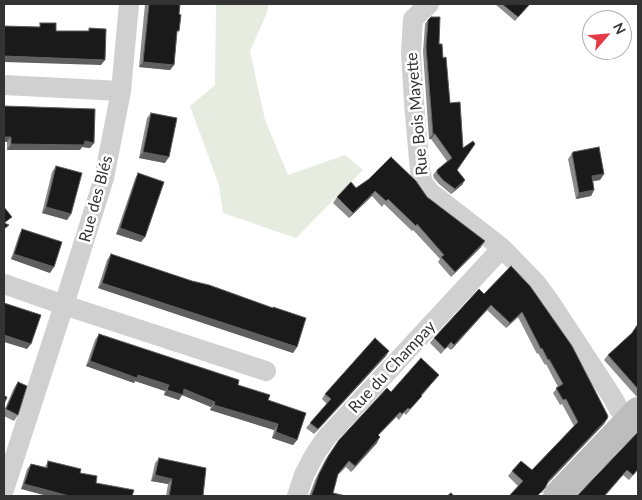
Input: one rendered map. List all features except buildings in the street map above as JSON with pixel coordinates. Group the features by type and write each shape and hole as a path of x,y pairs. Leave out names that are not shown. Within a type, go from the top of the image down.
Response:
{"street":[{"name":"Rue des Blés","path":"4,490 104,178 121,91 129,4"},
{"name":"Rue Bois Mayette","path":"429,4 413,19 411,52 420,171 423,183 430,193 502,248 536,283 611,395 618,409 633,416"},
{"path":"4,85 121,91"},
{"name":"Rue du Champay","path":"297,496 304,475 326,438 502,248"},
{"path":"4,284 266,371"},
{"path":"557,496 633,416"}],"shaded area":[{"path":"216,4 269,4 250,51 265,120 288,175 345,155 363,170 296,238 223,213 219,185 190,106 215,85"}]}
